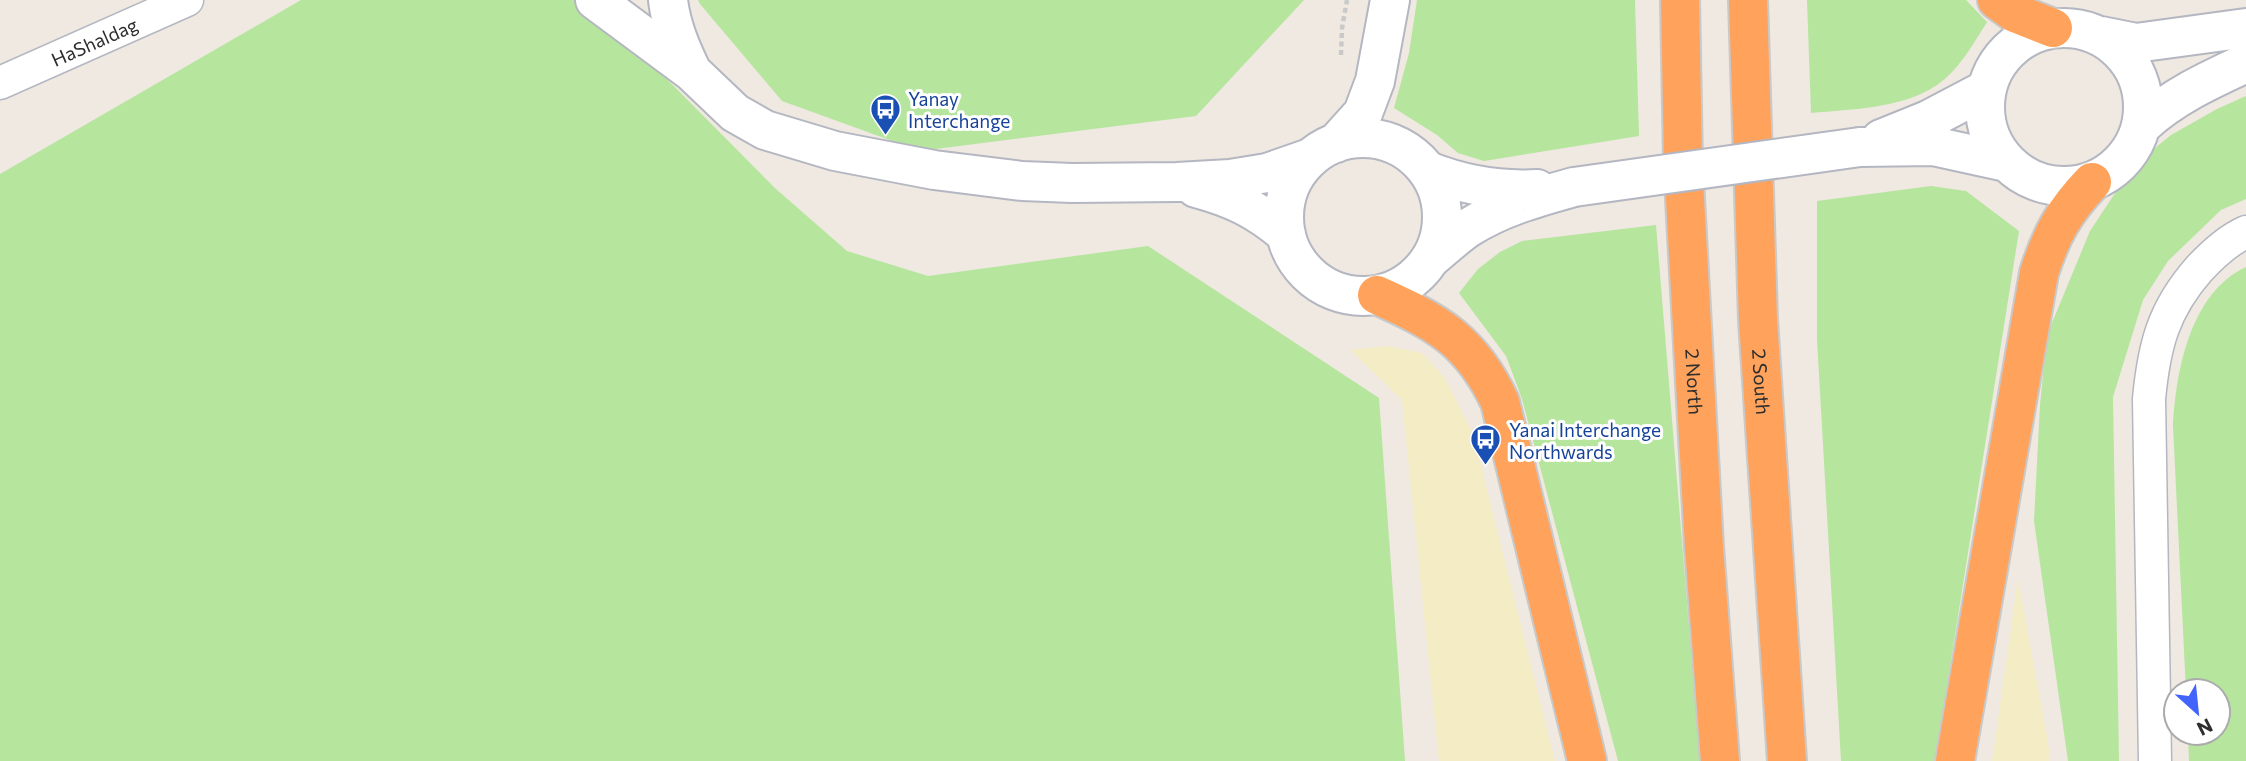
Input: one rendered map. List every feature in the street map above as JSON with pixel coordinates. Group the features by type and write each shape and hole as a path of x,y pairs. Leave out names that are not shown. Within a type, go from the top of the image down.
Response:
{"highway":[{"name":"2 North","path":"1680,0 1684,176 1704,547 1720,761"},
{"name":"2 South","path":"1748,0 1758,320 1787,761"},
{"path":"1997,0 2015,13 2053,28"},
{"path":"1955,761 2039,274 2060,220 2074,200 2092,182"},
{"path":"1377,295 1435,323 1455,338 1488,376 1500,402 1587,761"}],"main road":[{"path":"595,0 692,72 735,113 765,130 835,151 934,170 1022,181 1177,182 1230,179 1266,173 1361,138 1387,141 1409,153 1428,171 1450,180 1484,187 1523,190 1574,187 1860,147 1933,146 2006,162"},
{"path":"668,0 670,18 692,72"},
{"path":"1390,0 1383,43 1363,113 1298,171 1287,192 1284,216 1286,234 1297,262 1315,280 1327,287 1351,295 1377,295 1402,286 1468,228 1533,198 1574,187"},
{"path":"2101,36 2122,52 2137,74 2144,99 2142,125 2132,149 2114,169 2092,182 2066,186 2044,184 2024,176 2006,162 1995,146 1987,128 1984,109 1987,89 1995,67 2010,48 2030,35 2053,28 2077,29 2136,43 2246,28"},
{"path":"2142,125 2161,107 2246,63"},
{"path":"1860,147 1928,120 1987,89"},
{"path":"1428,171 1442,208 1440,234 1430,259"},
{"path":"1177,182 1231,198 1265,217 1286,234"}],"street":[{"name":"HaShaldag","path":"0,83 187,0"},
{"path":"2155,761 2149,399 2153,362 2163,324 2181,289 2213,254 2246,232"}],"green space":[{"path":"301,0 574,0 646,58 776,189 847,251 928,276 1148,246 1379,398 1405,761 0,761 0,174"},
{"path":"698,0 1304,0 1196,116 920,151 782,101"},
{"path":"1417,0 1635,0 1639,136 1484,161 1458,153 1437,135 1394,108 1409,53"},
{"path":"1807,0 1966,0 1987,22 1952,72 1923,93 1876,106 1811,113"},
{"path":"2246,96 2246,199 2221,210 2168,261 2143,300 2113,397 2119,761 2068,761 2034,521 2040,405 2047,335 2090,231 2133,166 2171,135"},
{"path":"1931,186 1966,191 2019,231 1935,761 1841,761 1817,339 1817,201"},
{"path":"1656,225 1700,761 1618,761 1522,399 1506,356 1459,293 1478,269 1500,252 1522,241"},
{"path":"2246,267 2246,761 2189,761 2188,747 2232,747 2232,677 2185,677 2173,426 2178,382 2190,336 2211,295 2227,279"}],"sand":[{"path":"1387,346 1422,353 1445,378 1473,434 1555,761 1439,761 1402,400 1350,350"},
{"path":"2018,579 2048,742 2050,761 1992,761"}],"place":[{"name":"Yanay Interchange","path":"885,136"},
{"name":"Yanai Interchange Northwards","path":"1486,467"}]}
